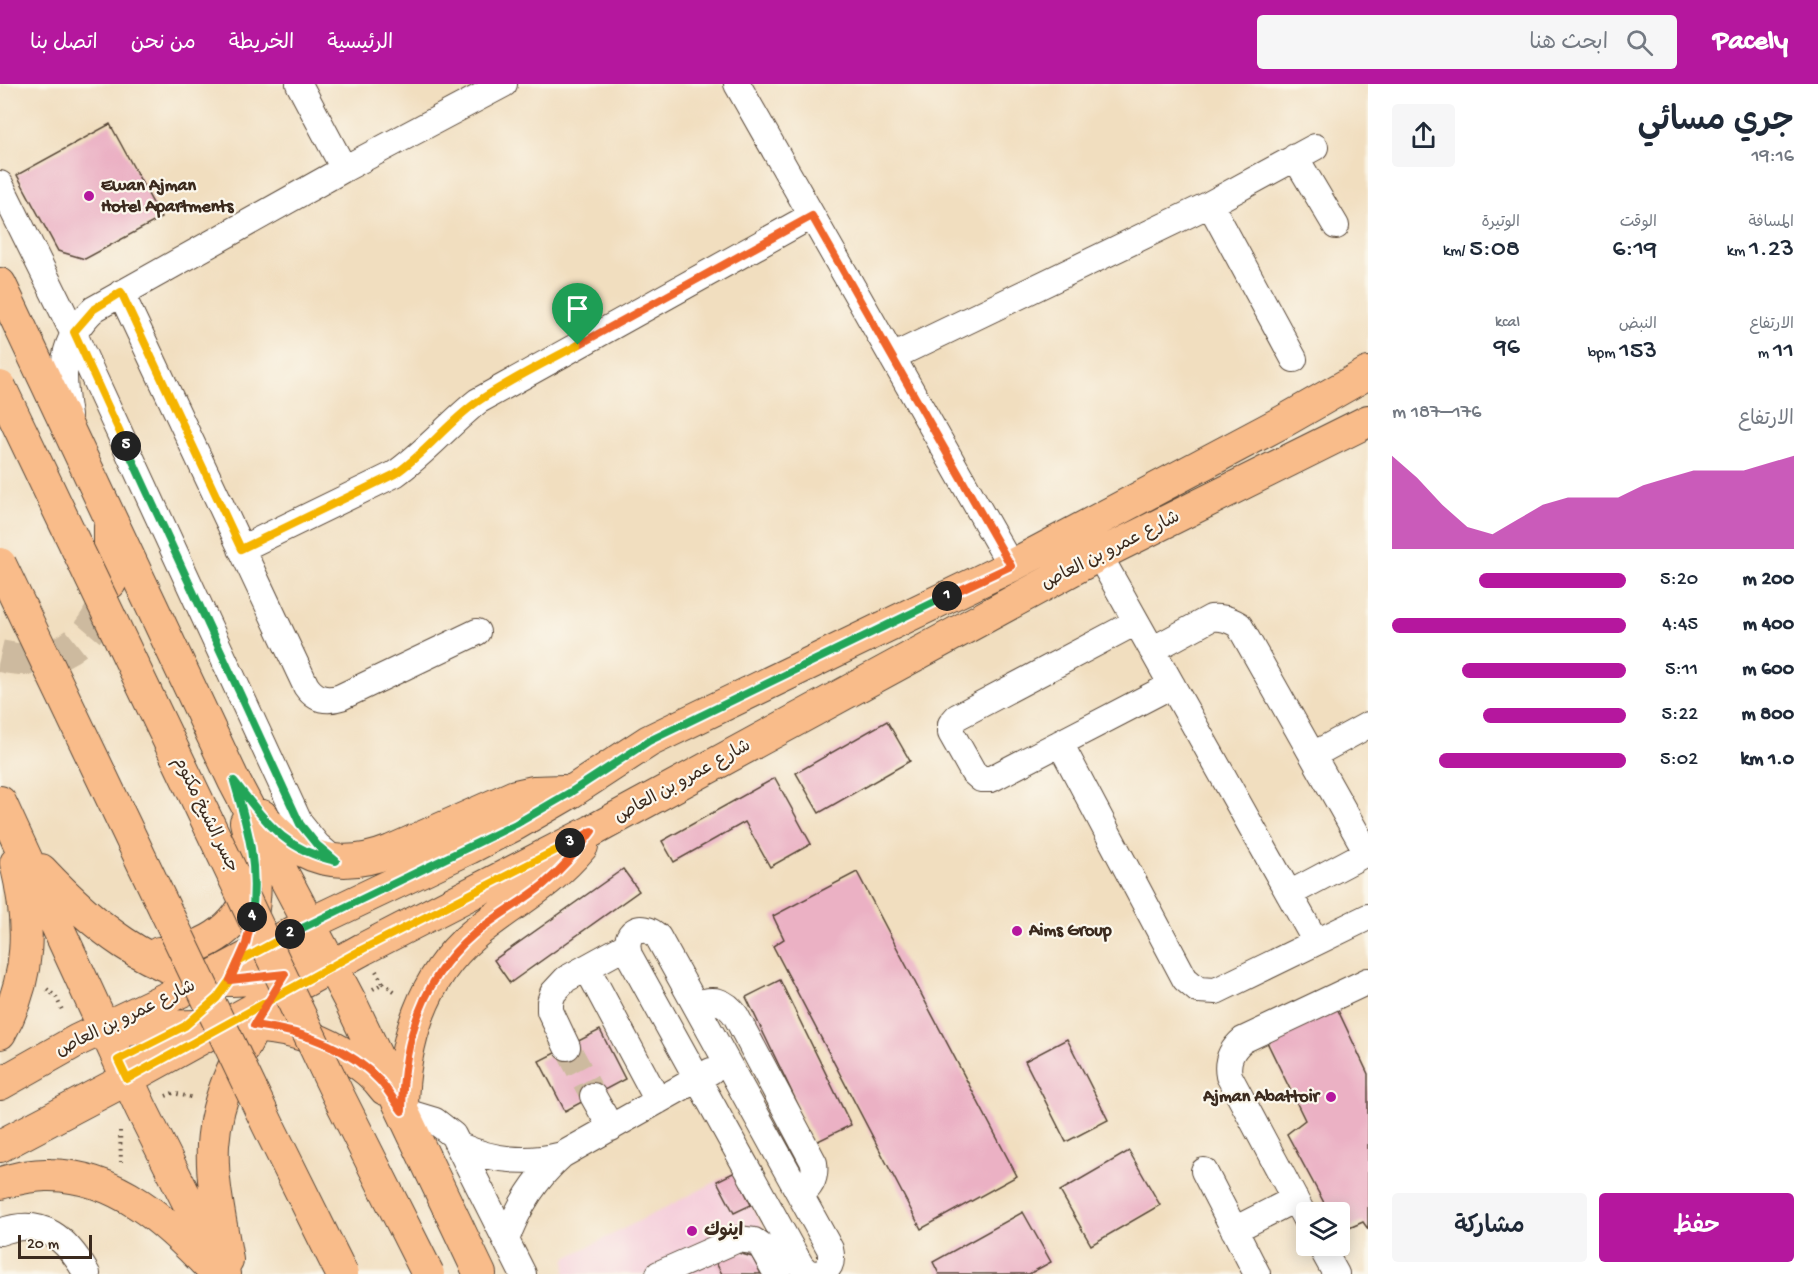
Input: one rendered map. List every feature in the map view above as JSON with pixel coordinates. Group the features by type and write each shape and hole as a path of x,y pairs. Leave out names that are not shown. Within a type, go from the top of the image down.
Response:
{"main road":[{"path":"0,284 234,781 332,966 483,1273"},
{"name":"شارع عمرو بن العاص","path":"0,1146 107,1048 309,924 469,848 571,792 649,741 1011,566 1284,421 1368,373"},
{"name":"جسر الشيخ مكتوم","path":"0,387 328,1074 428,1274"},
{"name":"شارع عمرو بن العاص","path":"0,1084 107,1048 249,1017 332,966 592,831 1099,555 1363,427"},
{"path":"110,518 110,583"},
{"path":"0,564 342,1274"},
{"path":"234,781 273,829 285,840 315,856 336,861 374,858 515,796 552,790 571,792"},
{"path":"185,1026 217,998 226,974 246,944 251,920 254,871 251,839 234,781"},
{"path":"2,807 24,851 107,1048 224,1274"},
{"path":"0,1033 16,1000 23,976 26,938 24,902 2,807"},
{"path":"402,1111 402,1077 408,1045 419,1009 432,985 450,959 472,935 549,879 570,860 592,831"},
{"path":"24,851 83,913 131,948 170,966 226,974 285,974 332,966"},
{"path":"131,948 155,953 178,952 201,945 221,933 238,916 249,895 254,871"},
{"path":"229,1274 215,1188 213,1145 216,1124 226,1082 249,1017 285,974 309,924"},
{"path":"0,1123 107,1048 185,1026 249,1017 311,1037 336,1048 359,1063 379,1081 402,1111"},
{"path":"0,1183 25,1177 51,1175 100,1184 145,1207 166,1223 217,1274"}],"street":[{"path":"299,84 344,169"},
{"path":"70,433 63,368 66,349 83,319 113,297 344,169 504,84"},
{"path":"737,84 1011,566"},
{"path":"892,357 1210,204 1305,152 1336,226"},
{"path":"0,184 74,332 300,824 317,845 336,861"},
{"path":"1210,204 1294,359"},
{"path":"241,549 395,474 411,463 439,434 478,401 812,216"},
{"path":"52,288 77,301 113,297"},
{"path":"113,297 241,549 306,686 317,698 333,700 341,697 477,632"},
{"path":"1099,555 1316,942"},
{"path":"1152,650 1211,618 1230,619 1239,625 1368,852 1289,894"},
{"path":"1136,622 957,717 951,729 973,772 976,776 986,779 996,777 1172,685"},
{"path":"1313,755 1368,725"},
{"path":"1060,743 1185,979 1198,990 1216,991 1368,917"},
{"path":"643,928 652,930 658,937 696,1005 830,1250 832,1258 830,1266 824,1272 815,1274 807,1272 801,1266 629,955 626,946 628,937 634,931 643,928"},
{"path":"567,1047 553,1021 550,1002 558,985 626,946"},
{"path":"587,968 658,1101"},
{"path":"0,1000 23,976"},
{"path":"1297,1202 1230,1076 1228,1060 1236,1046 1243,1040 1368,981"},
{"path":"696,1005 714,1000 731,1008 736,1016 814,1163 815,1172 812,1182 800,1195"},
{"path":"506,1240 528,1194 549,1166 562,1155 727,1062"},
{"path":"593,1096 610,1128"},
{"path":"402,1111 435,1121 449,1131 460,1146 523,1274"},
{"path":"460,1146 493,1158 510,1161 545,1159 562,1155"},
{"path":"1204,1171 1257,1274"},
{"path":"1234,1230 1296,1211"},
{"path":"0,1232 26,1226 56,1235 68,1245 87,1274"},
{"path":"667,1273 730,1241 746,1239 760,1246 777,1274"},
{"path":"1326,1256 1336,1274"}],"shaded area":[{"name":"اينوك","path":"735,1172 786,1274 565,1274 566,1258"}],"building":[{"name":"Ewan Ajman Hotel Apartments","path":"110,124 161,218 85,259 58,251 17,175"},
{"path":"887,721 910,761 819,813 796,773"},
{"path":"775,778 811,844 770,867 745,822 674,862 662,841"},
{"path":"623,869 639,891 510,983 494,960"},
{"path":"857,872 1017,1176 921,1229 773,946 784,939 773,916"},
{"path":"780,980 851,1125 816,1142 746,997"},
{"name":"Ajman Abattoir","path":"1336,1006 1368,1074 1368,1229 1363,1222 1350,1228 1350,1202 1324,1202 1287,1134 1305,1120 1267,1042"},
{"path":"600,1030 625,1079 565,1111 539,1061"},
{"path":"1067,1039 1108,1120 1066,1142 1025,1061"},
{"path":"1129,1151 1160,1205 1091,1245 1060,1191"},
{"path":"735,1172 751,1205 734,1213 717,1181"},
{"path":"1023,1212 1051,1262 1029,1274 939,1274 933,1262"},
{"path":"735,1252 752,1257 761,1274 722,1274 716,1263"}],"tunnel":[{"path":"0,656 21,659 40,658 57,654 72,646 96,620 110,583"},
{"path":"567,1047 593,1096"}],"place":[{"name":"Ewan Ajman Hotel Apartments","path":"89,196"},
{"name":"Aims Group","path":"1017,931"},
{"name":"Ajman Abattoir","path":"1331,1097"},
{"name":"اينوك","path":"692,1231"}],"route":[{"path":"578,345 478,401 439,434 426,450 395,474 241,549 121,292 94,309 74,332 300,824 317,845 336,861 299,850 285,840 273,829 234,781 251,839 254,896 246,944 238,962 230,980 285,974 268,1001 254,1025 285,1029 336,1048 359,1063 379,1081 402,1111 402,1077 408,1045 419,1009 432,985 450,959 472,935 556,873 582,846 592,831 363,949 268,1001 127,1079 118,1060 185,1026 202,1013 230,980 238,962 309,924 516,824 571,792 649,741 697,716 1011,566 812,216 578,345"}]}
